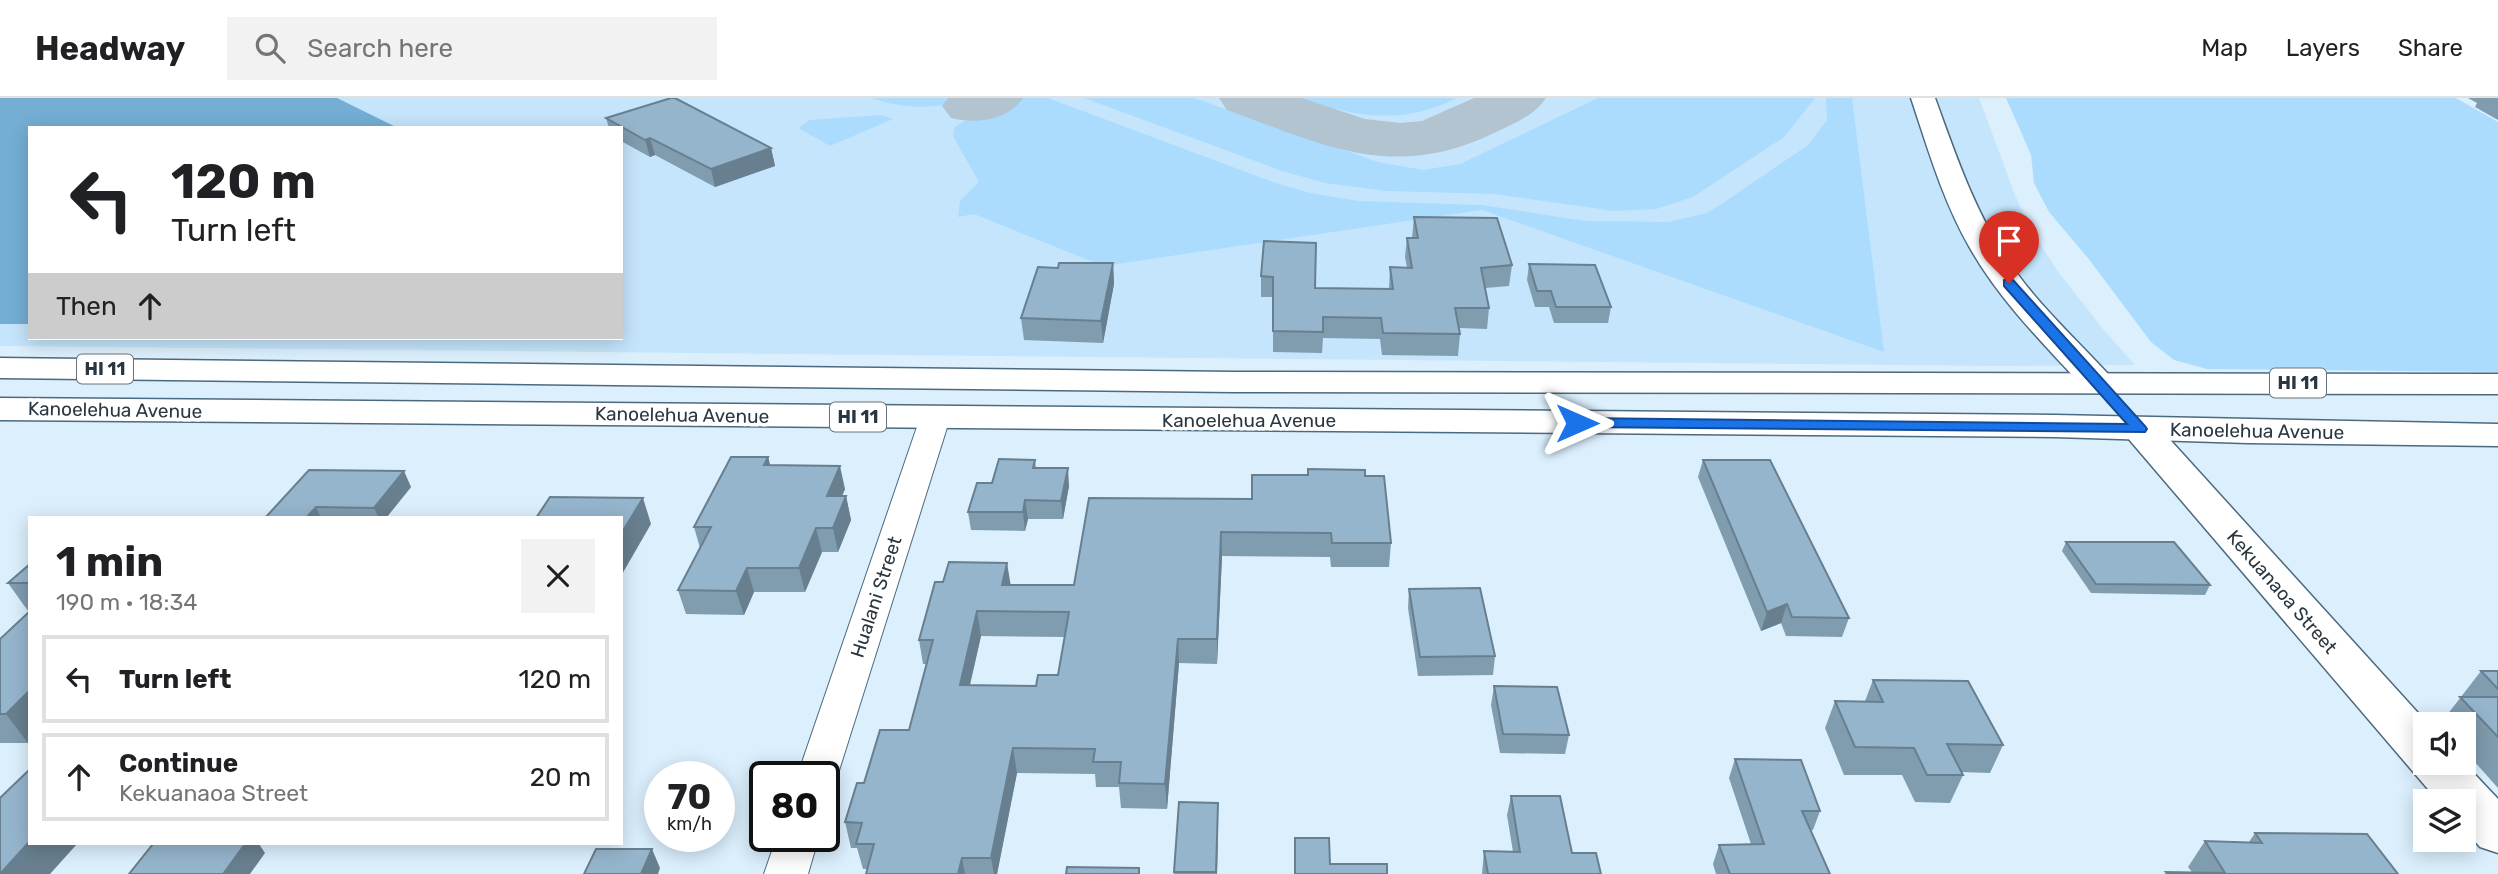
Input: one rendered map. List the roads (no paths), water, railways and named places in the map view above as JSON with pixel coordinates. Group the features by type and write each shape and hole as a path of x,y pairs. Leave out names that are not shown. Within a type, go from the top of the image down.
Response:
{"main road":[{"path":"1923,98 1951,178 1984,248 2009,283 2097,383"},
{"name":"Kanoelehua Avenue","path":"0,368 1234,382 2498,384"},
{"name":"Kekuanaoa Street","path":"2097,383 2413,739"},
{"name":"Kanoelehua Avenue","path":"0,409 2140,429 2498,435"},
{"path":"2445,775 2498,833"}],"street":[{"name":"Hualani Street","path":"822,761 935,418"},
{"path":"786,874 793,852"}]}
